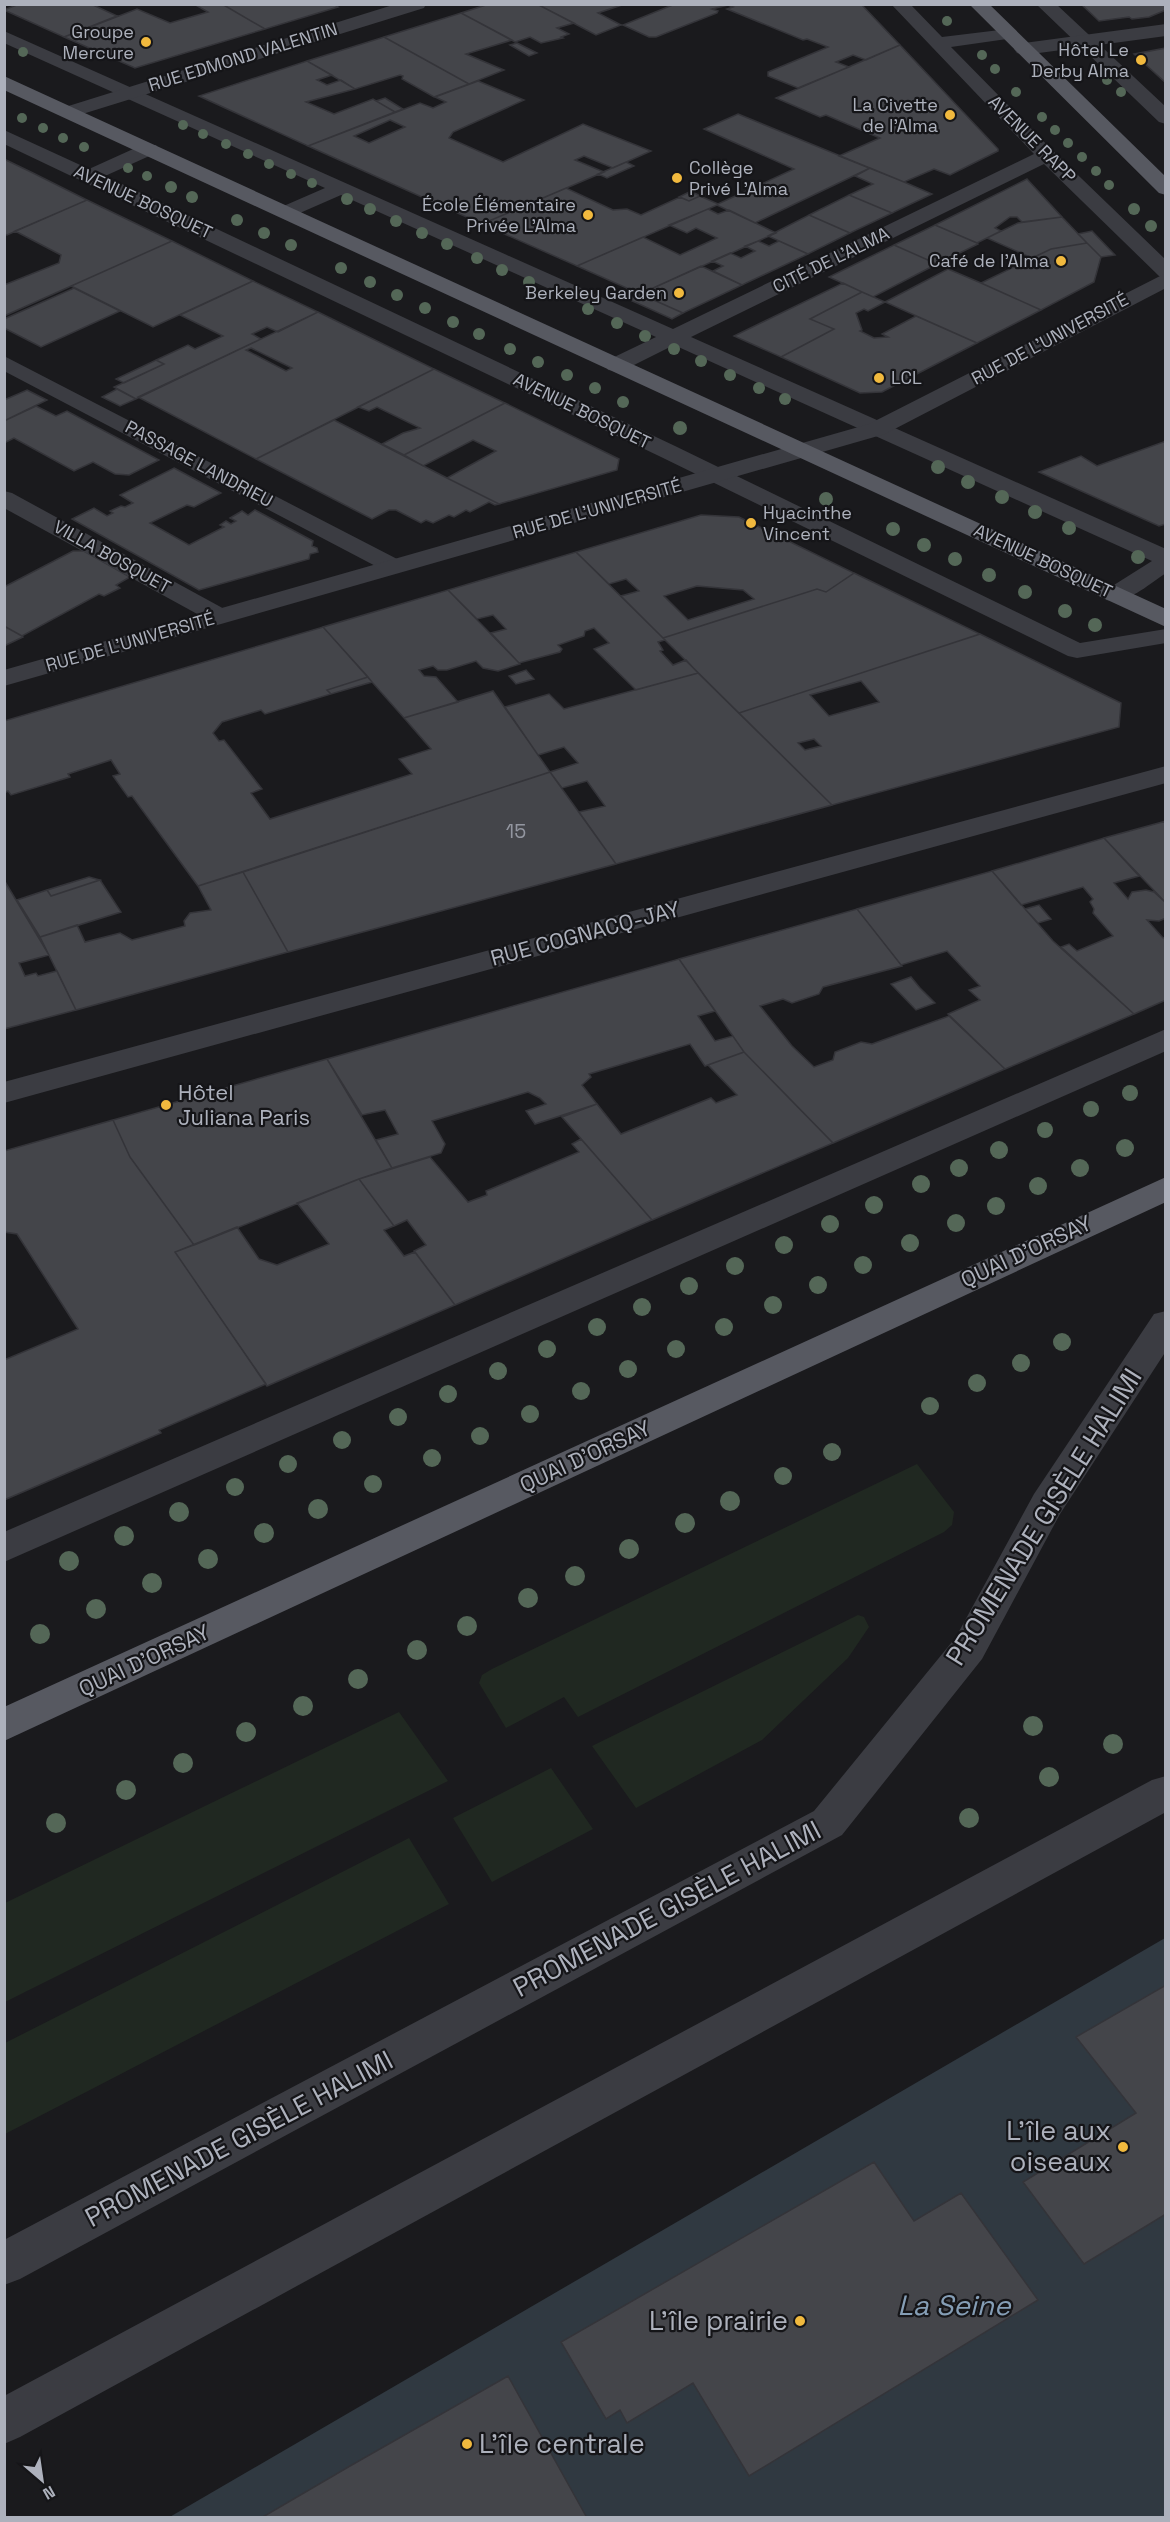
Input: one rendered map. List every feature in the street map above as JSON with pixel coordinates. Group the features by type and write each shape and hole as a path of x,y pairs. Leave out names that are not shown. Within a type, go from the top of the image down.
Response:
{"main road":[{"path":"978,4 1166,189"},
{"name":"AVENUE BOSQUET","path":"4,82 1166,619"},
{"name":"QUAI D'ORSAY","path":"4,1725 1166,1188"}],"street":[{"name":"RUE EDMOND VALENTIN","path":"69,112 417,4"},
{"path":"1024,49 1166,30"},
{"name":"RUE DE L'UNIVERSITÉ","path":"4,678 877,429 1166,279"},
{"name":"RUE COGNACQ-JAY","path":"4,1093 1166,774"},
{"path":"4,1548 1166,1040"},
{"name":"PROMENADE GISÈLE HALIMI","path":"4,2264 828,1823 969,1648 1047,1504 1166,1323"},
{"path":"4,2421 1166,1792"}],"lane":[{"name":"AVENUE RAPP","path":"900,4 1046,155 1166,272"},
{"path":"1045,4 1166,118"},
{"path":"938,43 1008,34"},
{"path":"4,36 1166,560"},
{"name":"AVENUE BOSQUET","path":"4,135 1077,651 1166,636"},
{"path":"90,176 149,149"},
{"name":"CITÉ DE L'ALMA","path":"616,364 1046,155"},
{"path":"286,213 343,188"},
{"name":"PASSAGE LANDRIEU","path":"4,362 393,566"},
{"name":"VILLA BOSQUET","path":"4,498 219,616"},
{"path":"1115,595 1166,560"}],"shaded area":[{"path":"917,1464 954,1512 952,1525 944,1532 578,1717 564,1697 506,1728 479,1683 482,1675 492,1669"},
{"path":"858,1615 864,1617 869,1627 848,1658 762,1740 636,1808 592,1746"},
{"path":"399,1712 448,1781 5,2002 5,1903"},
{"path":"551,1768 593,1829 492,1882 453,1818"},
{"path":"409,1838 449,1904 5,2134 5,2043"}],"water":[{"name":"La Seine","path":"1165,1938 1165,2517 168,2518"}],"building":[{"path":"19,4 91,4 117,16 64,37 4,10"},
{"path":"194,4 222,4 265,29 135,68 64,37 137,9 170,23 208,12"},
{"path":"222,4 333,4 338,7 265,29"},
{"path":"489,4 537,4 574,23 557,28 569,34 561,37 563,38 541,43 530,37 515,42 461,13"},
{"path":"537,4 625,4 598,13 621,25 596,35"},
{"path":"675,4 861,4 900,45 866,60 853,55 836,62 849,67 798,88 768,76 768,72 828,47 807,39 803,40 727,9 733,7 728,5 712,9 718,11 717,13 656,37 649,37 623,25"},
{"path":"1081,4 1166,4 1166,10 1149,17 1099,21"},
{"path":"461,13 512,40 466,54 504,70 469,84 384,37"},
{"path":"384,37 469,84 434,97 402,79 403,76 400,75 355,89 307,61"},
{"path":"517,43 537,53 529,56 510,45"},
{"path":"900,45 998,151 950,175 934,169 904,182 839,156 880,138 826,115 820,117 776,98"},
{"path":"1166,48 1166,83 1134,54"},
{"path":"307,61 332,75 317,80 327,85 341,80 355,89 306,102 334,114 373,99 395,112 308,146 199,96"},
{"path":"478,81 524,100 453,132 449,138 503,162 583,124 651,151 613,168 584,156 575,160 604,172 482,224 308,146 420,103 433,108 446,102 435,97","holes":["390,120 405,127 369,143 354,136"]},
{"path":"385,98 403,109 395,112 376,101"},
{"path":"738,114 870,168 755,223 717,205 577,266 482,224 566,188 613,210 627,209 641,215 680,197 689,201 700,196 718,204 794,169 704,129"},
{"path":"4,159 87,200 7,235 4,234"},
{"path":"626,162 634,166 607,178 598,174"},
{"path":"870,168 932,194 892,213 849,195 873,184 855,176"},
{"path":"1027,179 1062,217 1022,222 1017,217 1010,217 995,228 1001,231 977,243 935,225"},
{"path":"691,191 700,196 689,201 679,197"},
{"path":"849,195 892,213 850,233 809,215"},
{"path":"87,200 172,241 4,316 4,285 59,263 61,255 15,231"},
{"path":"708,209 718,214 729,210 776,233 640,294 577,266 643,237 680,255 717,238 696,228 687,233 669,225"},
{"path":"809,215 850,233 808,254 768,236"},
{"path":"1062,217 1087,243 1051,249 1032,258 987,238 1018,223"},
{"path":"935,225 978,244 937,264 894,245"},
{"path":"1092,231 1115,255 1101,257 1078,234"},
{"path":"172,241 253,281 153,327 71,286"},
{"path":"758,241 769,246 779,241 808,254 742,285 713,271 723,266 712,261 730,253 741,258 755,251 745,246"},
{"path":"1087,243 1101,257 1094,282 1041,310 981,283 1051,249"},
{"path":"894,245 937,264 873,297 829,277"},
{"path":"701,266 742,285 683,313 640,294"},
{"path":"948,269 1041,310 977,343 885,302"},
{"path":"253,281 318,312 278,332 267,327 252,334 261,339 136,399 114,387 164,364 156,360 188,345 195,349 223,336 180,315"},
{"path":"843,283 862,292 810,319 834,329 781,357 734,336"},
{"path":"74,288 120,311 41,347 4,328 4,319"},
{"path":"862,292 885,302 868,311 864,309 856,313 862,330 860,331 874,338 888,337 882,334 916,316 977,343 882,392 860,393 781,357 834,329 810,319"},
{"path":"640,294 683,313 672,319 628,299"},
{"path":"318,312 434,369 256,459 138,397","holes":["251,348 292,368 286,371 246,350"]},
{"path":"156,360 164,364 124,383 116,379"},
{"path":"434,369 505,403 404,455 382,444 403,433 420,428 377,407 369,411 358,407"},
{"path":"117,389 136,399 120,406 102,397"},
{"path":"27,390 47,400 4,421 4,400"},
{"path":"505,403 619,459 617,470 499,504 447,478 496,451 473,440 423,466 404,455"},
{"path":"36,406 56,416 67,411 159,460 129,475 115,474 93,462 74,471 14,438 4,443 4,421"},
{"path":"334,420 499,504 489,502 470,512 466,510 454,517 449,515 433,523 426,520 421,523 396,510 389,510 372,519 256,459"},
{"path":"1166,441 1166,524 1159,526 1039,472 1081,456 1097,466"},
{"path":"174,468 221,493 194,507 187,505 150,523 189,545 224,527 220,525 226,521 231,524 236,521 230,518 242,511 248,515 255,510 313,541 312,546 317,548 318,552 310,554 309,559 199,590 72,519 94,508 107,516 113,513 110,511 133,503 120,495"},
{"path":"701,515 739,517 854,573 826,592 817,589 663,638 621,596 639,591 626,579 609,584 576,552","holes":["697,586 743,590 754,599 688,620 664,596"]},
{"path":"73,551 84,551 130,577 116,585 120,588 104,596 99,594 22,636 4,626 4,587"},
{"path":"576,552 665,640 658,642 663,650 660,651 673,665 686,660 698,673 636,690 594,649 609,643 594,628 585,631 584,636 558,645 562,649 560,652 519,663 491,633 506,629 493,615 477,619 448,590"},
{"path":"854,573 980,634 739,713 663,638 817,589 826,592"},
{"path":"448,590 520,664 498,671 483,668 476,661 447,670 438,670 433,666 419,670 424,676 436,677 458,702 404,718 323,627"},
{"path":"4,626 22,636 23,637 4,646"},
{"path":"323,627 368,677 327,690 331,694 265,714 261,710 222,722 213,733 219,741 224,740 262,789 251,793 270,819 412,774 399,759 431,749 404,718 493,691 550,772 198,886 132,796 128,797 113,776 120,774 111,760 68,774 70,777 11,795 8,791 4,793 4,721"},
{"path":"980,634 1121,703 1119,727 832,805 739,713","holes":["861,681 879,702 829,716 810,695","814,739 821,746 805,750 798,743"]},
{"path":"526,670 534,679 516,684 509,676"},
{"path":"698,673 832,805 616,864 579,812 605,806 587,781 562,788 550,772 578,763 564,747 538,755 505,707 549,694 564,709"},
{"path":"368,677 372,682 331,694 327,690"},
{"path":"550,772 616,864 288,952 243,872"},
{"path":"1166,821 1166,903 1104,838"},
{"path":"1104,838 1139,876 1114,883 1128,899 1132,892 1146,890 1154,892 1166,903 1166,918 1159,921 1147,920 1163,938 1166,937 1166,1000 1134,1014 1061,947 1069,944 1077,951 1113,936 1093,913 1094,909 1090,902 1093,899 1083,887 1021,905 992,871"},
{"path":"992,871 1053,941 1134,1014 1005,1069 948,1014 980,1000 969,990 980,986 947,951 901,965 857,909"},
{"path":"243,872 288,952 76,1010 40,937 77,925 85,942 120,933 132,940 185,926 184,921 190,913 211,910 198,886"},
{"path":"89,877 100,880 51,896 47,890"},
{"path":"4,880 49,955 19,963 25,976 36,973 38,976 57,971 76,1010 4,1029"},
{"path":"100,880 121,912 40,937 17,900 47,890 51,896"},
{"path":"1039,905 1051,919 1038,923 1025,909"},
{"path":"857,909 902,966 823,987 819,994 792,1003 783,999 760,1006 792,1046 814,1067 833,1060 835,1052 861,1042 872,1044 949,1016 1005,1069 833,1143 744,1052 679,959"},
{"path":"679,959 715,1011 698,1016 715,1041 733,1036 744,1052 705,1066 690,1044 589,1074 591,1077 582,1085 597,1104 535,1124 526,1111 546,1104 528,1092 432,1121 445,1144 441,1153 392,1168 376,1140 398,1134 385,1110 362,1115 327,1059"},
{"path":"911,977 935,1003 916,1010 891,984"},
{"path":"744,1052 833,1143 652,1220 562,1117 597,1104 621,1134 711,1098 716,1103 737,1095 708,1065"},
{"path":"327,1059 392,1168 194,1245 130,1157 113,1120"},
{"path":"113,1120 130,1157 194,1245 175,1252 266,1384 159,1430 161,1433 4,1500 4,1360 78,1329 17,1234 4,1232 4,1151"},
{"path":"581,1139 652,1220 455,1305 414,1251 426,1245 407,1220 394,1226 359,1179 430,1157 468,1202 487,1195 486,1191 579,1152 572,1144"},
{"path":"359,1179 394,1226 384,1230 404,1256 415,1252 455,1305 267,1386 175,1252 237,1227 259,1259 277,1265 329,1244 297,1203"},
{"name":"L'île aux oiseaux","path":"1166,1985 1166,2214 1084,2264 1023,2182 1136,2113 1076,2037"},
{"name":"L'île prairie","path":"874,2162 914,2221 961,2193 1038,2300 749,2476 693,2383 627,2423 620,2410 606,2419 561,2342"},
{"name":"L'île centrale","path":"508,2376 587,2518 261,2518 350,2466"}],"place":[{"name":"Groupe Mercure","path":"146,42"},
{"name":"Hôtel Le Derby Alma","path":"1141,60"},
{"name":"La Civette de l'Alma","path":"950,115"},
{"name":"Collège Privé L'Alma","path":"677,178"},
{"name":"École Élémentaire Privée L'Alma","path":"588,215"},
{"name":"Café de l'Alma","path":"1061,261"},
{"name":"Berkeley Garden","path":"679,293"},
{"name":"LCL","path":"879,378"},
{"name":"Hyacinthe Vincent","path":"751,523"},
{"name":"Hôtel Juliana Paris","path":"166,1105"},
{"name":"L'île aux oiseaux","path":"1123,2147"},
{"name":"L'île prairie","path":"800,2321"},
{"name":"L'île centrale","path":"467,2444"}]}
